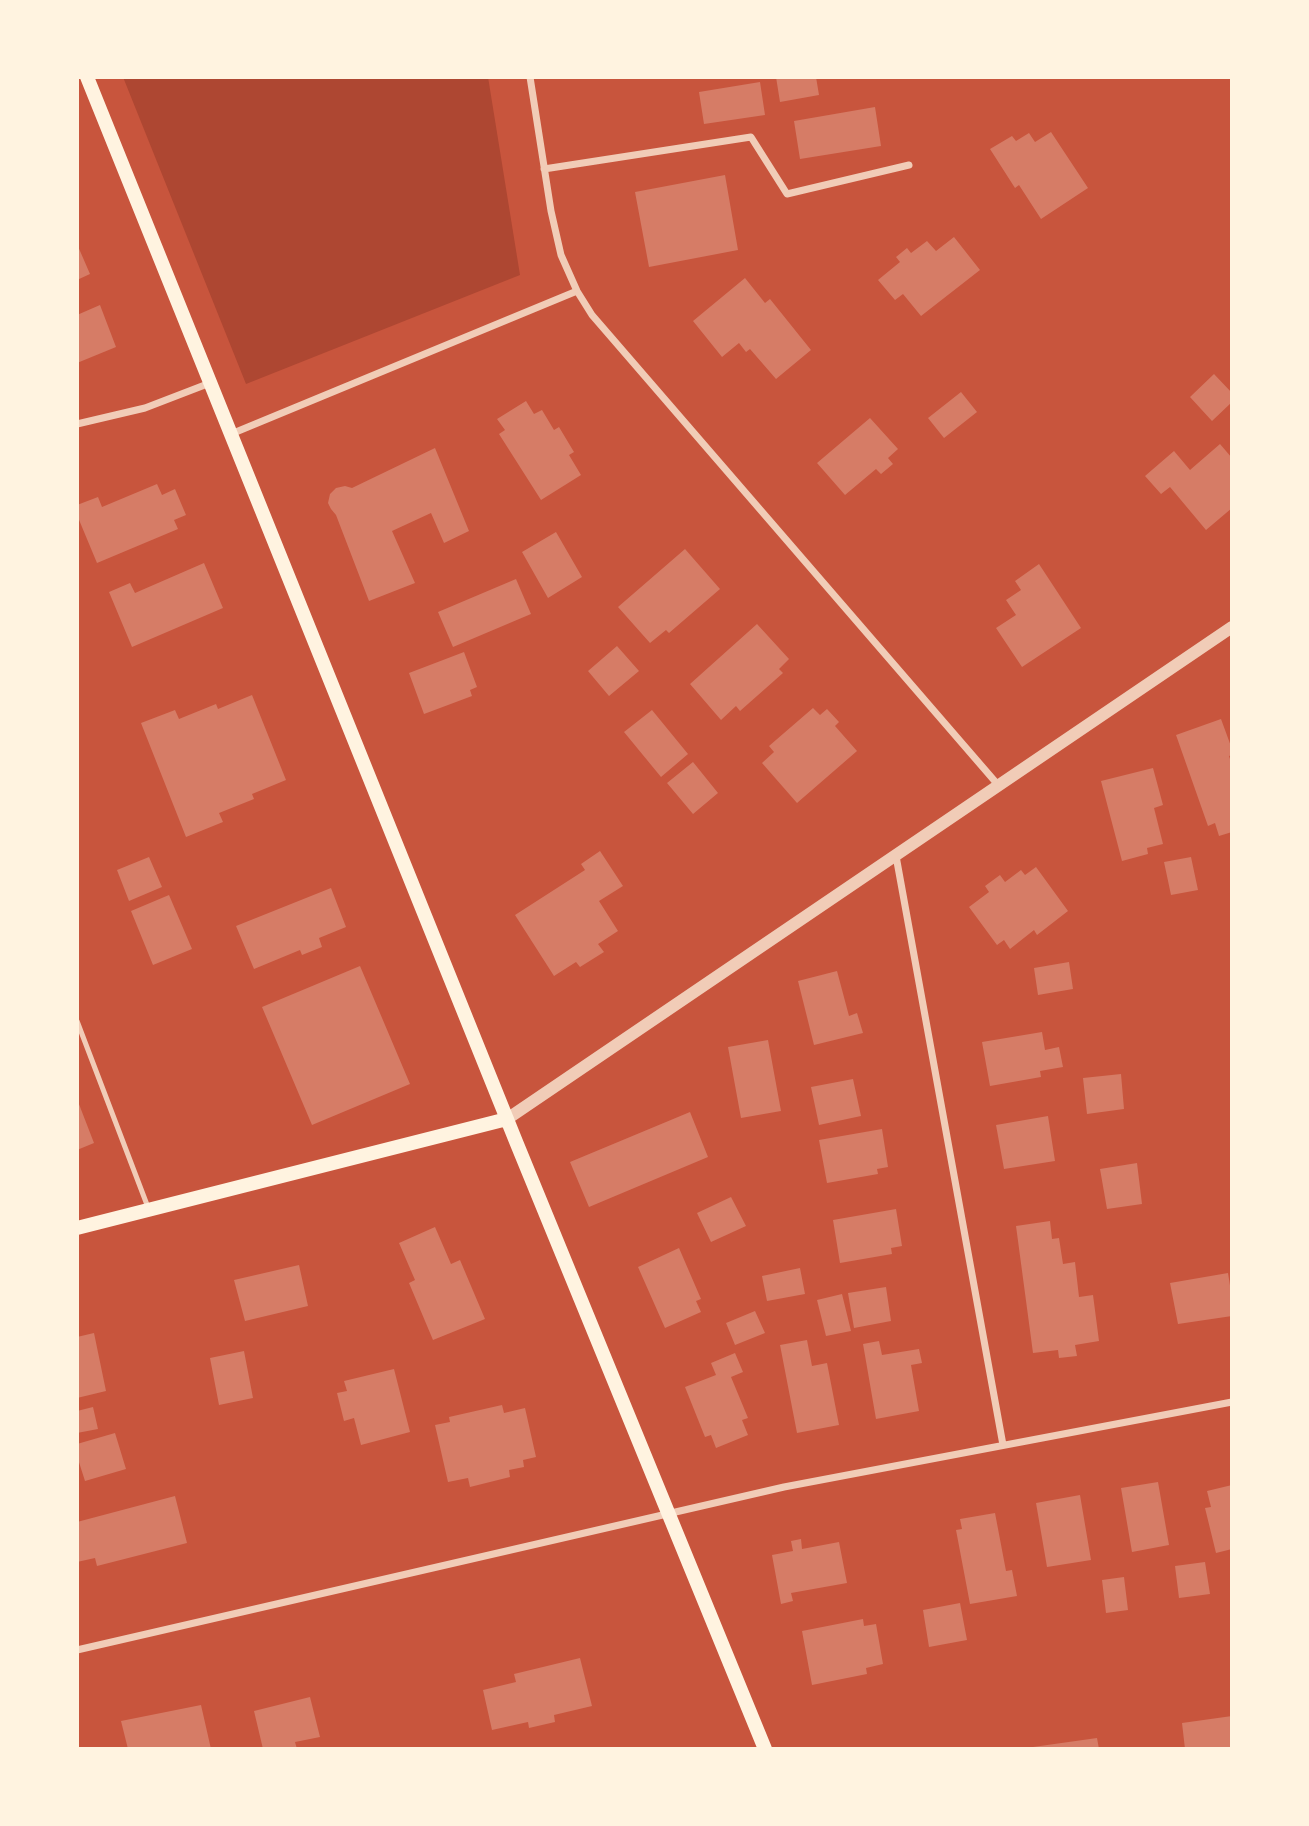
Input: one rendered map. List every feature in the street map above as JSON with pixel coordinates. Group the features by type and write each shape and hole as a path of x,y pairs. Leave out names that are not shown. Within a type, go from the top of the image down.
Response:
{"main road":[{"path":"87,77 507,1119 765,1749"},
{"path":"77,1227 507,1119"}],"street":[{"path":"530,77 551,211 561,255 592,315 999,786"},
{"path":"544,169 751,137 787,194 909,165"},
{"path":"231,434 578,291"},
{"path":"77,424 145,408 210,383"},
{"path":"507,1119 1232,627"},
{"path":"896,856 1003,1445"},
{"path":"77,1650 784,1487 1232,1402"}],"lane":[{"path":"77,1021 149,1210"}],"shaded area":[{"path":"123,77 488,77 520,275 246,384"}],"building":[{"path":"776,77 816,77 819,95 780,102"},
{"path":"760,82 765,115 704,124 699,92"},
{"path":"875,107 881,146 800,159 794,121"},
{"path":"1051,132 1088,188 1041,219 1019,185 1015,188 990,149 1012,136 1016,141 1029,133 1035,142"},
{"path":"725,175 738,250 649,267 635,192"},
{"path":"954,237 980,270 921,316 903,294 895,300 878,280 900,262 896,257 907,248 911,253 927,241 936,251"},
{"path":"77,244 90,274 77,280"},
{"path":"745,278 765,303 770,299 811,350 776,379 750,349 746,352 739,343 722,357 693,321"},
{"path":"100,305 116,347 77,363 77,315"},
{"path":"1214,374 1232,393 1232,402 1212,421 1190,397"},
{"path":"961,392 977,412 944,438 928,418"},
{"path":"526,401 534,414 542,410 554,430 559,427 574,452 569,455 581,475 541,500 499,434 505,430 497,419"},
{"path":"870,418 898,449 888,458 893,464 881,474 876,469 845,495 817,463"},
{"path":"1220,444 1232,458 1232,508 1206,530 1170,487 1161,494 1145,476 1174,451 1190,470"},
{"path":"435,448 469,531 444,543 431,513 392,531 415,583 369,601 336,515 328,503 330,494 336,488 352,488"},
{"path":"157,484 162,495 175,489 186,515 174,520 178,529 97,563 77,515 77,505 98,497 102,507"},
{"path":"556,532 582,577 548,598 522,552"},
{"path":"685,549 720,589 669,633 666,630 650,643 618,607"},
{"path":"204,563 223,608 132,647 109,592 130,583 135,593"},
{"path":"1039,564 1081,628 1022,667 996,628 1016,615 1006,600 1021,590 1015,581"},
{"path":"516,579 531,614 453,647 438,612"},
{"path":"757,624 789,659 779,669 783,673 740,711 736,706 721,720 690,684"},
{"path":"617,646 639,671 609,696 588,671"},
{"path":"464,652 477,687 470,690 472,696 424,714 409,673"},
{"path":"252,695 286,780 252,794 254,799 219,813 223,822 186,837 141,723 175,710 179,719 216,704 218,709"},
{"path":"813,708 820,715 827,709 839,722 835,726 857,751 797,803 762,763 774,752 769,746"},
{"path":"652,710 688,754 661,777 624,732"},
{"path":"1221,719 1232,749 1232,755 1229,756 1232,765 1232,832 1219,836 1215,823 1208,826 1176,735"},
{"path":"693,762 718,793 693,814 667,783"},
{"path":"1153,768 1163,805 1154,808 1163,844 1147,848 1148,854 1122,861 1101,781"},
{"path":"600,851 623,886 599,901 618,931 598,944 604,952 580,967 576,962 554,976 515,915 585,870 581,864"},
{"path":"149,857 162,887 129,901 117,870"},
{"path":"1191,857 1198,890 1171,895 1164,862"},
{"path":"1036,867 1068,911 1037,935 1034,930 1010,949 1004,940 997,945 969,907 989,892 985,886 1000,875 1005,882 1021,870 1025,875"},
{"path":"331,888 346,927 319,938 322,947 302,955 300,950 254,969 236,926"},
{"path":"169,895 192,949 153,965 131,911"},
{"path":"1069,962 1073,989 1038,995 1034,968"},
{"path":"360,966 410,1084 312,1125 262,1007"},
{"path":"837,971 849,1016 857,1013 863,1033 814,1045 798,981"},
{"path":"1042,1032 1045,1050 1059,1047 1063,1067 1040,1071 1041,1077 990,1086 982,1042"},
{"path":"768,1040 781,1111 741,1118 728,1047"},
{"path":"1121,1074 1124,1109 1087,1114 1083,1078"},
{"path":"853,1079 861,1116 819,1125 811,1087"},
{"path":"77,1099 94,1143 77,1150"},
{"path":"690,1112 708,1157 589,1207 570,1162"},
{"path":"1048,1116 1055,1161 1004,1169 996,1125"},
{"path":"882,1129 888,1167 877,1169 878,1174 827,1183 819,1140"},
{"path":"1137,1163 1142,1204 1107,1209 1100,1169"},
{"path":"731,1197 746,1226 711,1242 697,1213"},
{"path":"896,1209 902,1246 891,1248 892,1254 840,1263 833,1220"},
{"path":"1050,1221 1052,1239 1059,1238 1063,1264 1075,1262 1079,1297 1093,1295 1099,1341 1075,1345 1077,1356 1059,1358 1058,1350 1033,1353 1016,1226"},
{"path":"435,1227 451,1264 460,1260 485,1319 433,1340 409,1283 415,1280 399,1243"},
{"path":"679,1248 701,1299 696,1301 701,1312 665,1328 638,1267"},
{"path":"299,1265 308,1306 245,1321 234,1280"},
{"path":"800,1268 805,1294 767,1301 762,1276"},
{"path":"1228,1273 1232,1316 1178,1324 1170,1283"},
{"path":"886,1287 891,1321 854,1328 848,1293"},
{"path":"842,1294 851,1331 826,1336 817,1300"},
{"path":"755,1311 765,1333 735,1345 726,1323"},
{"path":"94,1333 106,1391 77,1398 77,1337"},
{"path":"807,1340 812,1366 827,1363 839,1425 797,1433 780,1345"},
{"path":"879,1341 882,1355 919,1349 922,1363 911,1365 919,1411 876,1419 863,1344"},
{"path":"244,1351 253,1398 219,1405 210,1358"},
{"path":"735,1353 743,1372 731,1377 748,1418 742,1420 748,1435 716,1448 711,1435 705,1437 685,1387 716,1375 711,1363"},
{"path":"394,1369 410,1432 361,1445 354,1418 344,1421 337,1393 347,1391 344,1381"},
{"path":"502,1405 504,1413 525,1408 536,1457 523,1460 524,1467 509,1470 510,1477 470,1487 468,1478 448,1482 435,1425 450,1422 449,1417"},
{"path":"93,1407 98,1429 77,1433 77,1411"},
{"path":"115,1433 126,1469 85,1481 77,1456 77,1444"},
{"path":"1158,1482 1169,1545 1132,1552 1121,1488"},
{"path":"1232,1485 1232,1549 1216,1553 1205,1508 1211,1507 1207,1491"},
{"path":"1080,1495 1091,1560 1047,1567 1036,1503"},
{"path":"175,1496 187,1543 97,1566 95,1558 77,1562 77,1522"},
{"path":"995,1513 1006,1571 1012,1570 1017,1596 970,1604 956,1530 962,1529 960,1519"},
{"path":"801,1539 802,1549 839,1542 847,1583 791,1593 793,1601 781,1604 772,1555 793,1551 791,1541"},
{"path":"1205,1562 1210,1594 1179,1598 1175,1566"},
{"path":"1124,1577 1128,1610 1106,1613 1102,1580"},
{"path":"960,1603 967,1640 929,1647 923,1610"},
{"path":"863,1619 864,1626 876,1624 883,1664 866,1668 867,1674 812,1685 802,1631"},
{"path":"580,1658 592,1706 554,1715 555,1722 529,1728 528,1722 492,1730 483,1690 516,1682 514,1674"},
{"path":"310,1697 320,1737 295,1742 297,1749 263,1749 254,1711"},
{"path":"201,1705 211,1749 128,1749 121,1721"},
{"path":"1232,1716 1232,1749 1185,1749 1182,1723"},
{"path":"1097,1738 1099,1749 1033,1749 1033,1747"}]}
